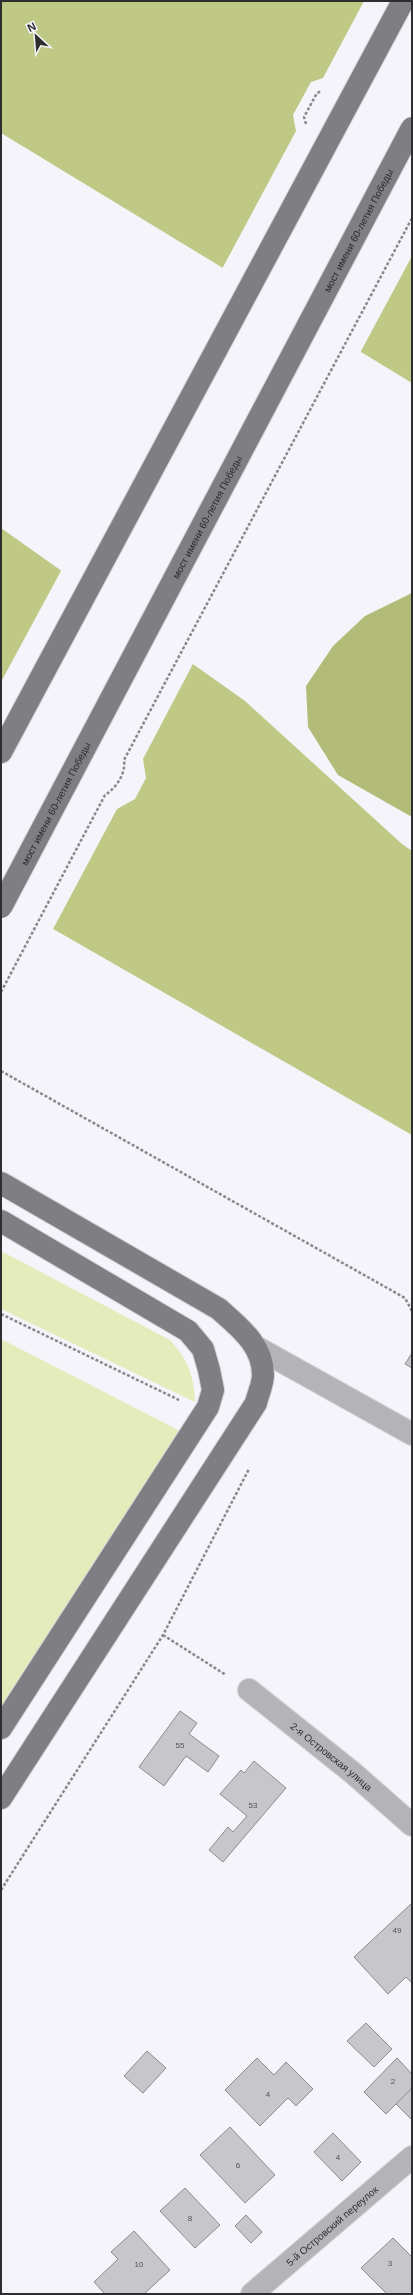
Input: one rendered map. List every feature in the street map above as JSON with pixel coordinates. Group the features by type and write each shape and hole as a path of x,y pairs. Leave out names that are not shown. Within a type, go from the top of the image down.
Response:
{"main road":[{"path":"1,752 402,1"},
{"name":"мост имени 60-летия Победы","path":"1,907 412,128"},
{"path":"1,1183 219,1309 242,1330 256,1347 263,1375 256,1403 1,1798"},
{"path":"1,1221 188,1331 204,1349 213,1390 208,1407 1,1728"}],"street":[{"path":"256,1347 412,1434"},
{"name":"2-я Островская улица","path":"249,1690 353,1773 412,1825"},
{"name":"5-й Островский переулок","path":"252,2294 412,2157"}],"path":[{"path":"1,992 105,795 113,790 125,769 124,760 412,218"},
{"path":"1,1071 405,1298 412,1311"},
{"path":"1,1314 185,1403"},
{"path":"1,1890 163,1635 249,1468"},
{"path":"163,1635 249,1690"}],"shaded area":[{"path":"1,1 412,1 412,383 1,133"},
{"path":"1,528 245,701 402,844 412,851 412,1135 1,899"},
{"path":"412,593 412,817 338,775 308,727 306,686 333,646 365,616"},
{"path":"1,1251 170,1340 181,1354 189,1369 193,1384 195,1402 1,1309"},
{"path":"1,1339 184,1433 1,1708"}],"pier":[{"path":"364,1 412,1 412,256 360,353 222,269 296,131 293,115 311,82 323,78"},
{"path":"62,569 194,662 143,759 146,778 135,799 117,809 52,931 1,902 1,682"}],"building":[{"path":"412,1353 412,1368 405,1364"},
{"path":"180,1711 197,1723 189,1734 219,1756 208,1772 186,1756 164,1786 139,1767"},
{"path":"254,1761 286,1788 223,1862 209,1850 228,1827 233,1832 247,1816 220,1794 241,1770 244,1773"},
{"path":"412,1903 412,1983 406,1977 388,1994 354,1957"},
{"path":"366,2023 392,2049 374,2067 347,2041"},
{"path":"147,2051 166,2068 143,2093 124,2076"},
{"path":"257,2058 274,2075 286,2062 313,2089 296,2106 288,2098 260,2126 225,2090"},
{"path":"397,2058 412,2074 412,2088 386,2114 364,2092"},
{"path":"412,2088 412,2118 411,2119 396,2104"},
{"path":"230,2127 275,2175 245,2203 200,2155"},
{"path":"333,2133 361,2162 342,2181 314,2152"},
{"path":"185,2188 220,2225 195,2248 160,2211"},
{"path":"246,2215 262,2232 251,2243 235,2226"},
{"path":"134,2231 170,2270 144,2294 105,2294 94,2282 118,2259 111,2252"},
{"path":"393,2238 412,2257 412,2294 387,2294 361,2268"}]}
